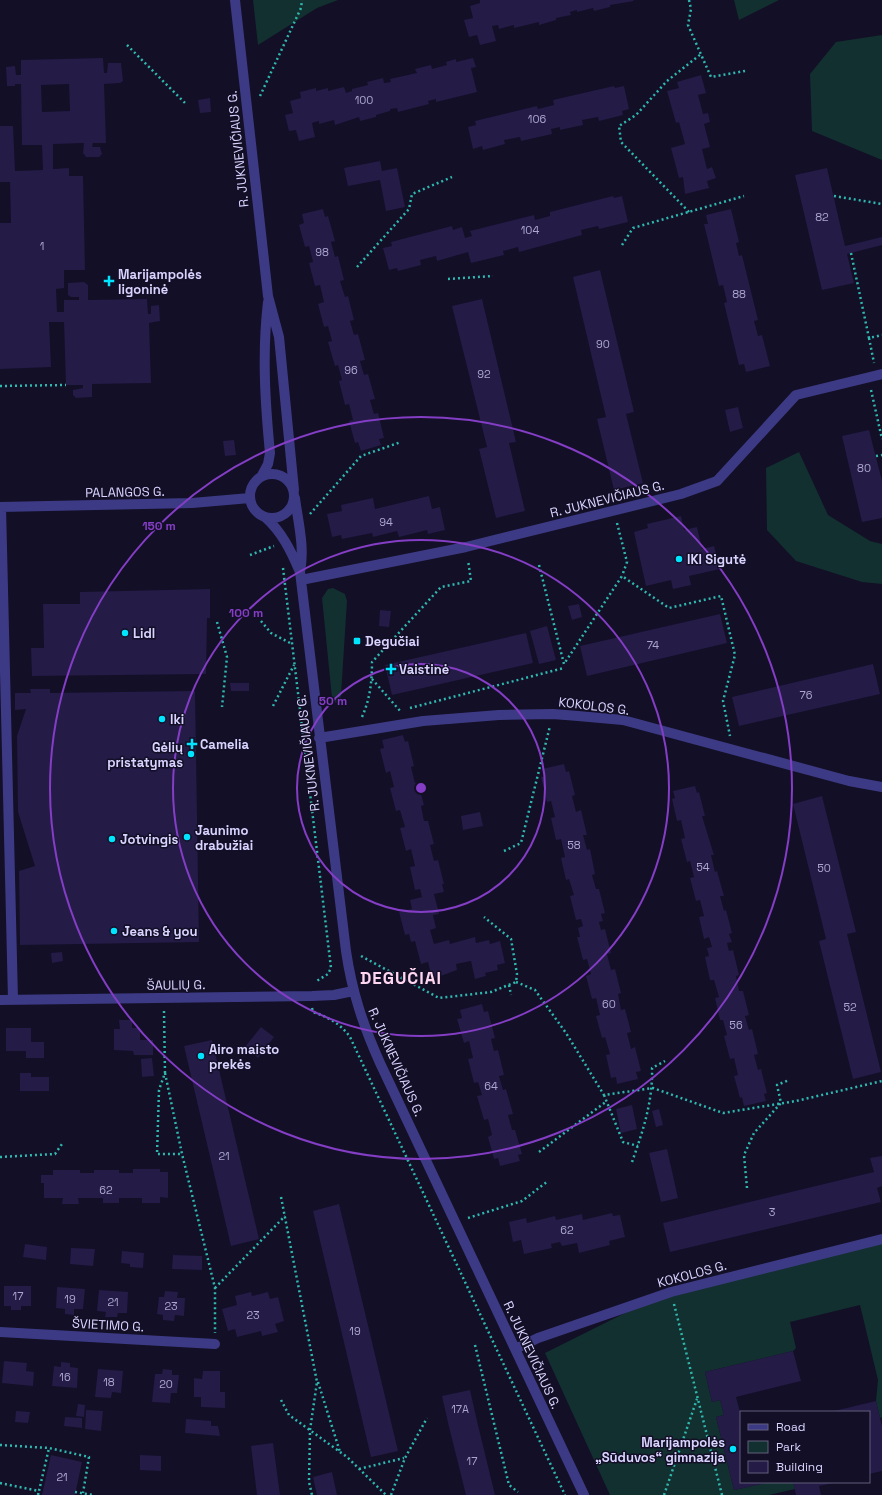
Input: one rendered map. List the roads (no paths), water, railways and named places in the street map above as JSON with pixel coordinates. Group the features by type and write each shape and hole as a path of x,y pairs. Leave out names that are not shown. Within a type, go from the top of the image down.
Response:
{"street":[{"name":"R. JUKNEVIČIAUS G.","path":"235,0 268,296 279,337 294,494 301,538 302,559 300,576 346,951 353,991 363,1024 584,1495"},
{"name":"R. JUKNEVIČIAUS G.","path":"261,477 268,464 270,452 264,375 264,339 268,296"},
{"name":"R. JUKNEVIČIAUS G.","path":"300,576 466,547 681,494 717,481 796,395 876,376"},
{"path":"274,474 287,479 294,494 293,506 288,512 281,517 273,518 265,517 255,510 250,498 252,486 261,477 274,474"},
{"name":"PALANGOS G.","path":"1,507 192,503 250,498"},
{"path":"1,507 13,1000"},
{"name":"R. JUKNEVIČIAUS G.","path":"265,517 285,541 300,576"},
{"name":"KOKOLOS G.","path":"320,738 411,723 499,715 553,714 623,720 849,781 882,787"},
{"name":"ŠAULIŲ G.","path":"0,1000 312,996 334,995 353,991"},
{"name":"KOKOLOS G.","path":"515,1349 538,1338 671,1292 882,1239"},
{"name":"ŠVIETIMO G.","path":"0,1332 215,1344"}],"place":[{"name":"Marijampolės ligoninė","path":"109,281"},
{"name":"IKI Sigutė","path":"679,559"},
{"name":"Lidl","path":"125,633"},
{"name":"Degučiai","path":"357,641"},
{"name":"Vaistinė","path":"391,669"},
{"name":"Iki","path":"162,719"},
{"name":"Camelia","path":"192,744"},
{"name":"Gėlių pristatymas","path":"191,754"},
{"name":"Jaunimo drabužiai","path":"187,837"},
{"name":"Jotvingis","path":"112,839"},
{"name":"Jeans & you","path":"114,931"},
{"name":"Airo maisto prekės","path":"201,1056"},
{"name":"Marijampolės „Sūduvos“ gimnazija","path":"733,1449"}],"district":[{"name":"DEGUČIAI","path":"401,978"}]}
